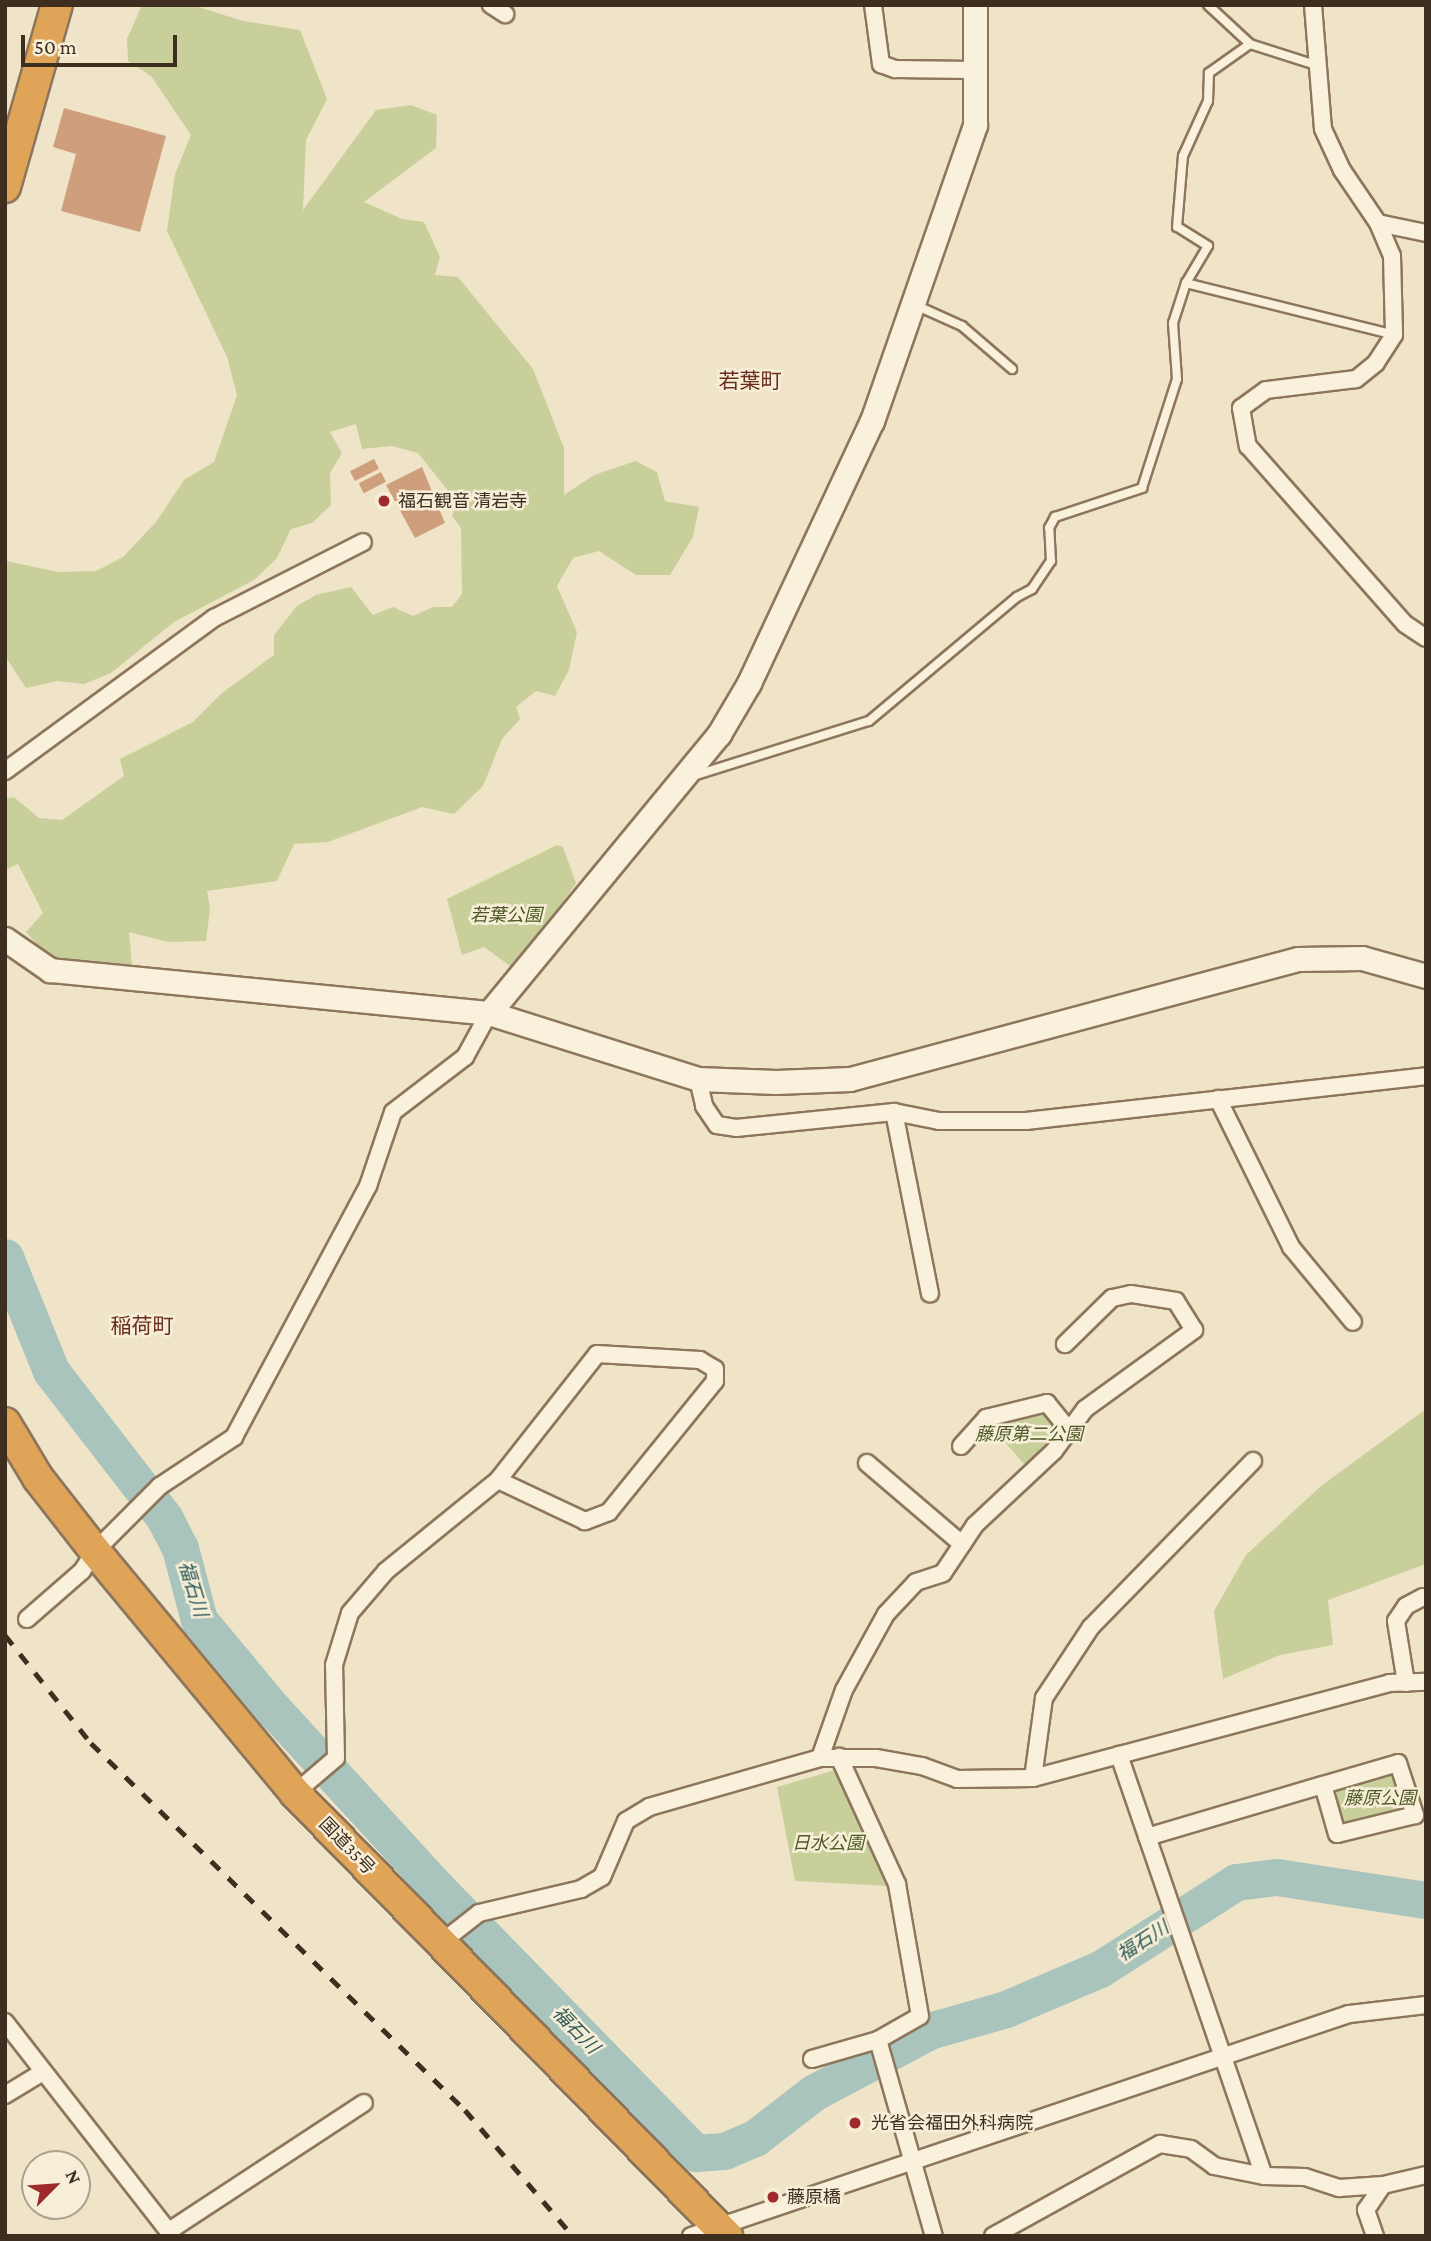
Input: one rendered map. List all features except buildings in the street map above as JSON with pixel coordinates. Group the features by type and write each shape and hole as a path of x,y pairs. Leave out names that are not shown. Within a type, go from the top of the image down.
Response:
{"highway":[{"path":"5,187 57,5"},
{"name":"国道35号","path":"5,1423 38,1478 103,1542 305,1784 453,1934 712,2233"}],"street":[{"path":"491,5 505,14"},
{"path":"873,5 881,64 895,69 972,70"},
{"path":"27,1619 82,1571 103,1542 160,1486 234,1437 368,1186 393,1112 465,1057 489,1013 719,734 749,683 872,421 975,125 977,104 972,70 975,5"},
{"path":"1313,5 1323,129 1342,170 1378,223 1392,256 1394,335 1376,363 1356,379 1266,390 1241,408 1248,446 1405,624 1426,638"},
{"path":"1378,223 1426,233"},
{"path":"5,771 214,618 363,542"},
{"path":"5,939 50,970 489,1013 698,1080 850,1079 1298,959 1362,958 1426,976"},
{"path":"698,1080 704,1107 717,1125 736,1128 894,1112 939,1121 1026,1121 1426,1076"},
{"path":"1217,1099 1291,1247 1353,1322"},
{"path":"894,1112 929,1293"},
{"path":"820,1758 844,1690 886,1614 916,1582 943,1573 975,1524 1037,1469 1085,1409 1194,1330 1176,1301 1131,1294 1112,1298 1065,1344"},
{"path":"305,1784 335,1758 334,1665 350,1613 386,1571 498,1480 597,1353 699,1360 715,1369 715,1381 706,1395 601,1518 585,1521 498,1480"},
{"path":"961,1446 986,1418 1046,1404 1069,1430"},
{"path":"1033,1778 1044,1698 1091,1626 1253,1461"},
{"path":"867,1463 962,1545"},
{"path":"1406,1682 1396,1621 1406,1606 1423,1597"},
{"path":"453,1934 479,1913 582,1889 602,1877 626,1821 649,1807 820,1758 922,1766 957,1779 1033,1778 1406,1682 1426,1682"},
{"path":"1119,1755 1264,2176"},
{"path":"812,2059 878,2041 920,2016 897,1884 839,1758"},
{"path":"1147,1837 1323,1785 1398,1763 1415,1815 1337,1834 1323,1785"},
{"path":"712,2233 1349,2014 1426,2006"},
{"path":"5,2022 171,2234 364,2103"},
{"path":"878,2041 916,2163 934,2236"},
{"path":"5,2095 43,2071"},
{"path":"993,2236 1160,2144 1191,2149 1214,2166 1264,2176 1305,2177 1339,2188 1383,2185 1426,2175"},
{"path":"1375,2236 1366,2210 1383,2185"}],"lane":[{"path":"1208,5 1250,44 1316,65"},
{"path":"682,779 869,720 1017,597 1032,589 1051,561 1049,528 1055,517 1142,488 1177,379 1172,323 1186,283 1208,246 1177,227 1183,156 1208,101 1209,73 1250,44"},
{"path":"1186,283 1394,335"},
{"path":"913,304 962,326 1012,369"}],"green space":[{"path":"142,5 192,5 243,21 300,30 327,99 306,140 303,210 376,110 411,105 437,115 436,148 364,202 402,219 424,222 440,257 435,275 458,277 533,369 564,448 564,495 594,475 636,461 657,472 665,501 699,507 693,537 670,575 636,575 599,551 573,558 557,586 577,632 569,670 555,696 536,691 516,707 520,719 502,739 483,786 454,814 422,807 328,842 294,844 277,881 207,891 210,909 206,941 168,942 129,932 132,965 109,970 53,962 26,932 43,913 18,864 5,870 5,799 14,797 39,818 62,820 124,776 120,759 193,722 222,693 274,655 274,635 297,606 316,595 351,587 373,615 393,607 413,616 433,607 452,607 462,594 461,528 452,516 457,502 418,453 392,446 362,449 356,424 330,432 342,453 330,473 331,505 312,523 291,529 277,558 254,580 174,622 111,673 84,684 57,681 26,688 5,656 7,561 58,572 96,571 123,557 156,522 184,480 214,462 237,395 227,357 167,231 175,174 191,135 151,76 128,61 127,39"},
{"name":"若葉公園","path":"557,845 563,847 576,883 516,970 484,947 462,955 447,899"},
{"path":"1426,1409 1426,1564 1328,1600 1333,1645 1280,1655 1223,1679 1214,1611 1246,1555 1321,1486"},
{"name":"藤原第二公園","path":"1042,1412 1060,1435 1026,1466 991,1427 1019,1413"},
{"name":"日水公園","path":"839,1769 888,1886 795,1881 777,1787"},
{"name":"藤原公園","path":"1396,1770 1406,1804 1401,1814 1348,1828 1341,1824 1336,1790"}],"waterway":[{"name":"福石川","path":"5,1257 51,1371 164,1517 180,1548 199,1620 273,1709 436,1887 696,2153 724,2151 755,2138 813,2093 929,2031 1006,2009 1100,1969 1236,1882 1277,1877 1426,1900"}],"railway":[{"path":"5,1635 91,1743 465,2110 573,2236"}],"place":[{"name":"福石観音 清岩寺","path":"384,501"},
{"name":"光省会福田外科病院","path":"855,2123"},
{"name":"藤原橋","path":"773,2197"}],"district":[{"name":"若葉町","path":"750,381"},
{"name":"稲荷町","path":"142,1326"}]}
